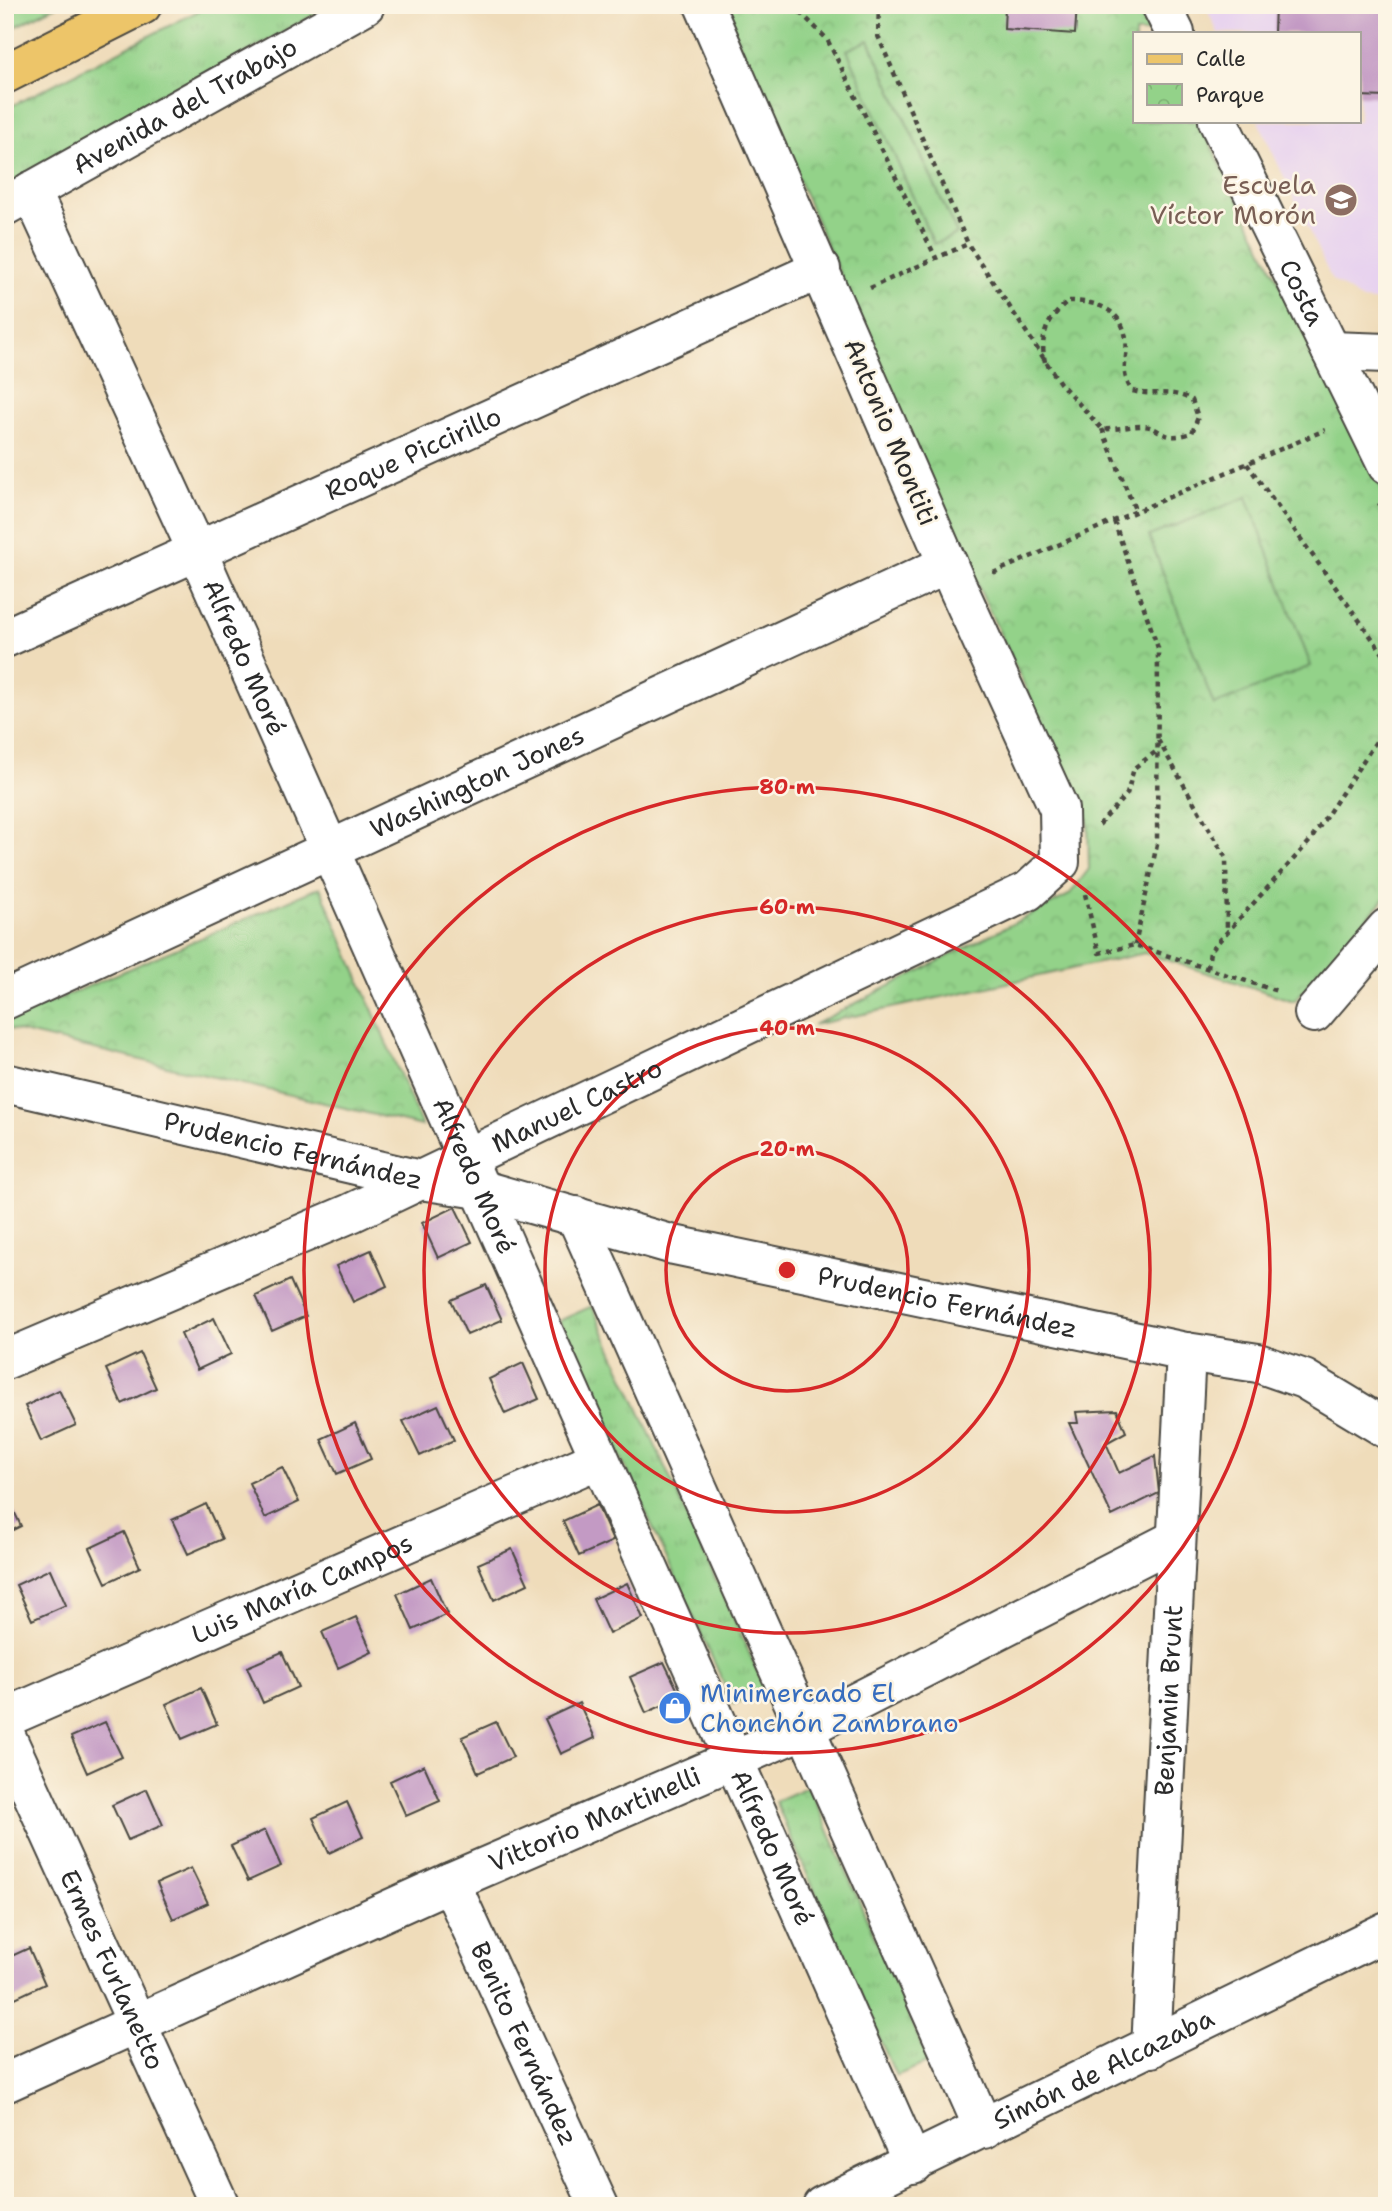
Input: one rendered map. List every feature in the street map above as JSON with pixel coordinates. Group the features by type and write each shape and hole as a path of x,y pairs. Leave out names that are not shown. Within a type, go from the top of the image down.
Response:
{"main road":[{"path":"5,74 142,5"}],"street":[{"name":"Avenida del Trabajo","path":"18,198 365,5"},
{"name":"Antonio Montiti","path":"704,5 948,564 1059,809 1060,862"},
{"path":"1161,5 1174,32"},
{"name":"Costa","path":"1218,122 1387,466"},
{"name":"Alfredo Moré","path":"18,198 198,553 913,2164"},
{"name":"Roque Piccirillo","path":"5,638 198,553 828,286"},
{"path":"1331,351 1387,353"},
{"name":"Washington Jones","path":"5,1000 948,564"},
{"name":"Manuel Castro","path":"472,1173 1028,891 1060,862"},
{"path":"1317,1009 1387,928"},
{"name":"Prudencio Fernández","path":"5,1083 420,1180 472,1173 576,1216 674,1245 1186,1352 1258,1363 1304,1379 1387,1429"},
{"path":"5,1360 351,1213 420,1180"},
{"path":"576,1216 984,2129"},
{"name":"Benjamin Brunt","path":"1151,2048 1186,1352"},
{"name":"Luis María Campos","path":"5,1718 599,1459"},
{"name":"Vittorio Martinelli","path":"5,2083 450,1882 804,1729 1176,1539"},
{"name":"Ermes Furlanetto","path":"5,1734 219,2206"},
{"name":"Benito Fernández","path":"450,1882 599,2206"},
{"name":"Simón de Alcazaba","path":"822,2206 1387,1931"}],"path":[{"path":"793,5 827,39 936,258"},
{"path":"879,5 878,36 968,244 1045,362 1102,429 1136,512"},
{"path":"828,286 936,258 968,244"},
{"path":"1045,362 1043,334 1052,314 1069,301 1091,301 1110,309 1122,326 1126,340 1123,378 1132,391 1149,396 1175,392 1192,400 1198,417 1192,433 1179,437 1163,436 1146,426 1102,429"},
{"path":"985,577 1360,412"},
{"path":"1247,464 1387,659"},
{"path":"1114,521 1158,648 1157,844 1135,945"},
{"path":"1208,968 1210,951 1310,841 1387,725"},
{"path":"1158,740 1226,858 1227,932"},
{"path":"1091,833 1127,794 1135,768 1158,750"},
{"path":"1085,895 1099,953 1135,945 1208,968 1317,1009"}],"shaded area":[{"name":"Escuela Víctor Morón","path":"1205,5 1387,5 1387,302 1362,300 1332,280 1258,122 1360,122 1360,32 1218,32"}],"green space":[{"path":"5,5 58,5 5,32"},
{"path":"210,5 331,5 5,191 5,109"},
{"path":"722,5 1142,5 1156,32 1133,32 1133,122 1199,122 1387,499 1387,896 1294,1001 1145,953 813,1025 1069,895 1089,869 1088,821 953,533"},
{"path":"869,40 957,234 934,244 847,50"},
{"path":"1247,497 1311,666 1214,705 1149,536"},
{"path":"320,887 422,1126 5,1028 5,1022"},
{"path":"592,1306 766,1690 733,1704 559,1321"},
{"path":"809,1786 929,2062 896,2076 775,1801"}],"building":[{"path":"1005,5 1077,5 1075,34 1004,29"},
{"path":"1275,5 1387,5 1387,97 1360,96 1360,32 1274,32"},
{"path":"455,1207 472,1242 438,1258 422,1223"},
{"path":"371,1250 387,1286 353,1302 336,1266"},
{"path":"290,1280 306,1316 272,1331 256,1296"},
{"path":"486,1285 502,1320 467,1335 451,1300"},
{"path":"214,1318 231,1354 197,1370 181,1334"},
{"path":"140,1353 156,1388 122,1404 106,1369"},
{"path":"523,1363 539,1399 505,1414 489,1379"},
{"path":"59,1390 76,1425 41,1441 25,1406"},
{"path":"438,1405 454,1440 420,1456 403,1421"},
{"path":"1117,1410 1126,1432 1106,1443 1119,1473 1155,1456 1159,1493 1112,1516 1069,1423 1078,1423 1076,1412"},
{"path":"355,1423 371,1459 337,1474 321,1439"},
{"path":"282,1467 299,1502 265,1518 249,1483"},
{"path":"5,1492 21,1526 5,1534"},
{"path":"206,1504 222,1539 188,1554 172,1520"},
{"path":"597,1505 613,1541 579,1556 563,1521"},
{"path":"124,1532 140,1567 106,1583 90,1548"},
{"path":"512,1549 528,1584 494,1600 478,1564"},
{"path":"50,1569 66,1605 32,1620 16,1585"},
{"path":"431,1578 447,1614 413,1630 397,1594"},
{"path":"627,1583 643,1618 609,1634 593,1599"},
{"path":"356,1617 372,1652 338,1668 322,1632"},
{"path":"282,1652 298,1687 263,1703 247,1667"},
{"path":"664,1662 681,1697 646,1713 630,1677"},
{"path":"201,1688 217,1724 182,1739 166,1704"},
{"path":"579,1703 595,1738 561,1754 545,1719"},
{"path":"105,1722 122,1757 87,1773 71,1737"},
{"path":"496,1722 513,1757 478,1773 462,1737"},
{"path":"424,1765 440,1801 406,1816 390,1781"},
{"path":"147,1789 163,1825 128,1840 112,1805"},
{"path":"347,1802 363,1837 329,1853 313,1818"},
{"path":"265,1830 281,1866 248,1881 231,1846"},
{"path":"191,1868 208,1903 173,1919 157,1883"},
{"path":"29,1948 45,1984 11,2000 5,1987 5,1959"}],"place":[{"name":"Escuela Víctor Morón","path":"1341,200"},
{"name":"Minimercado El Chonchón Zambrano","path":"675,1708"}]}
